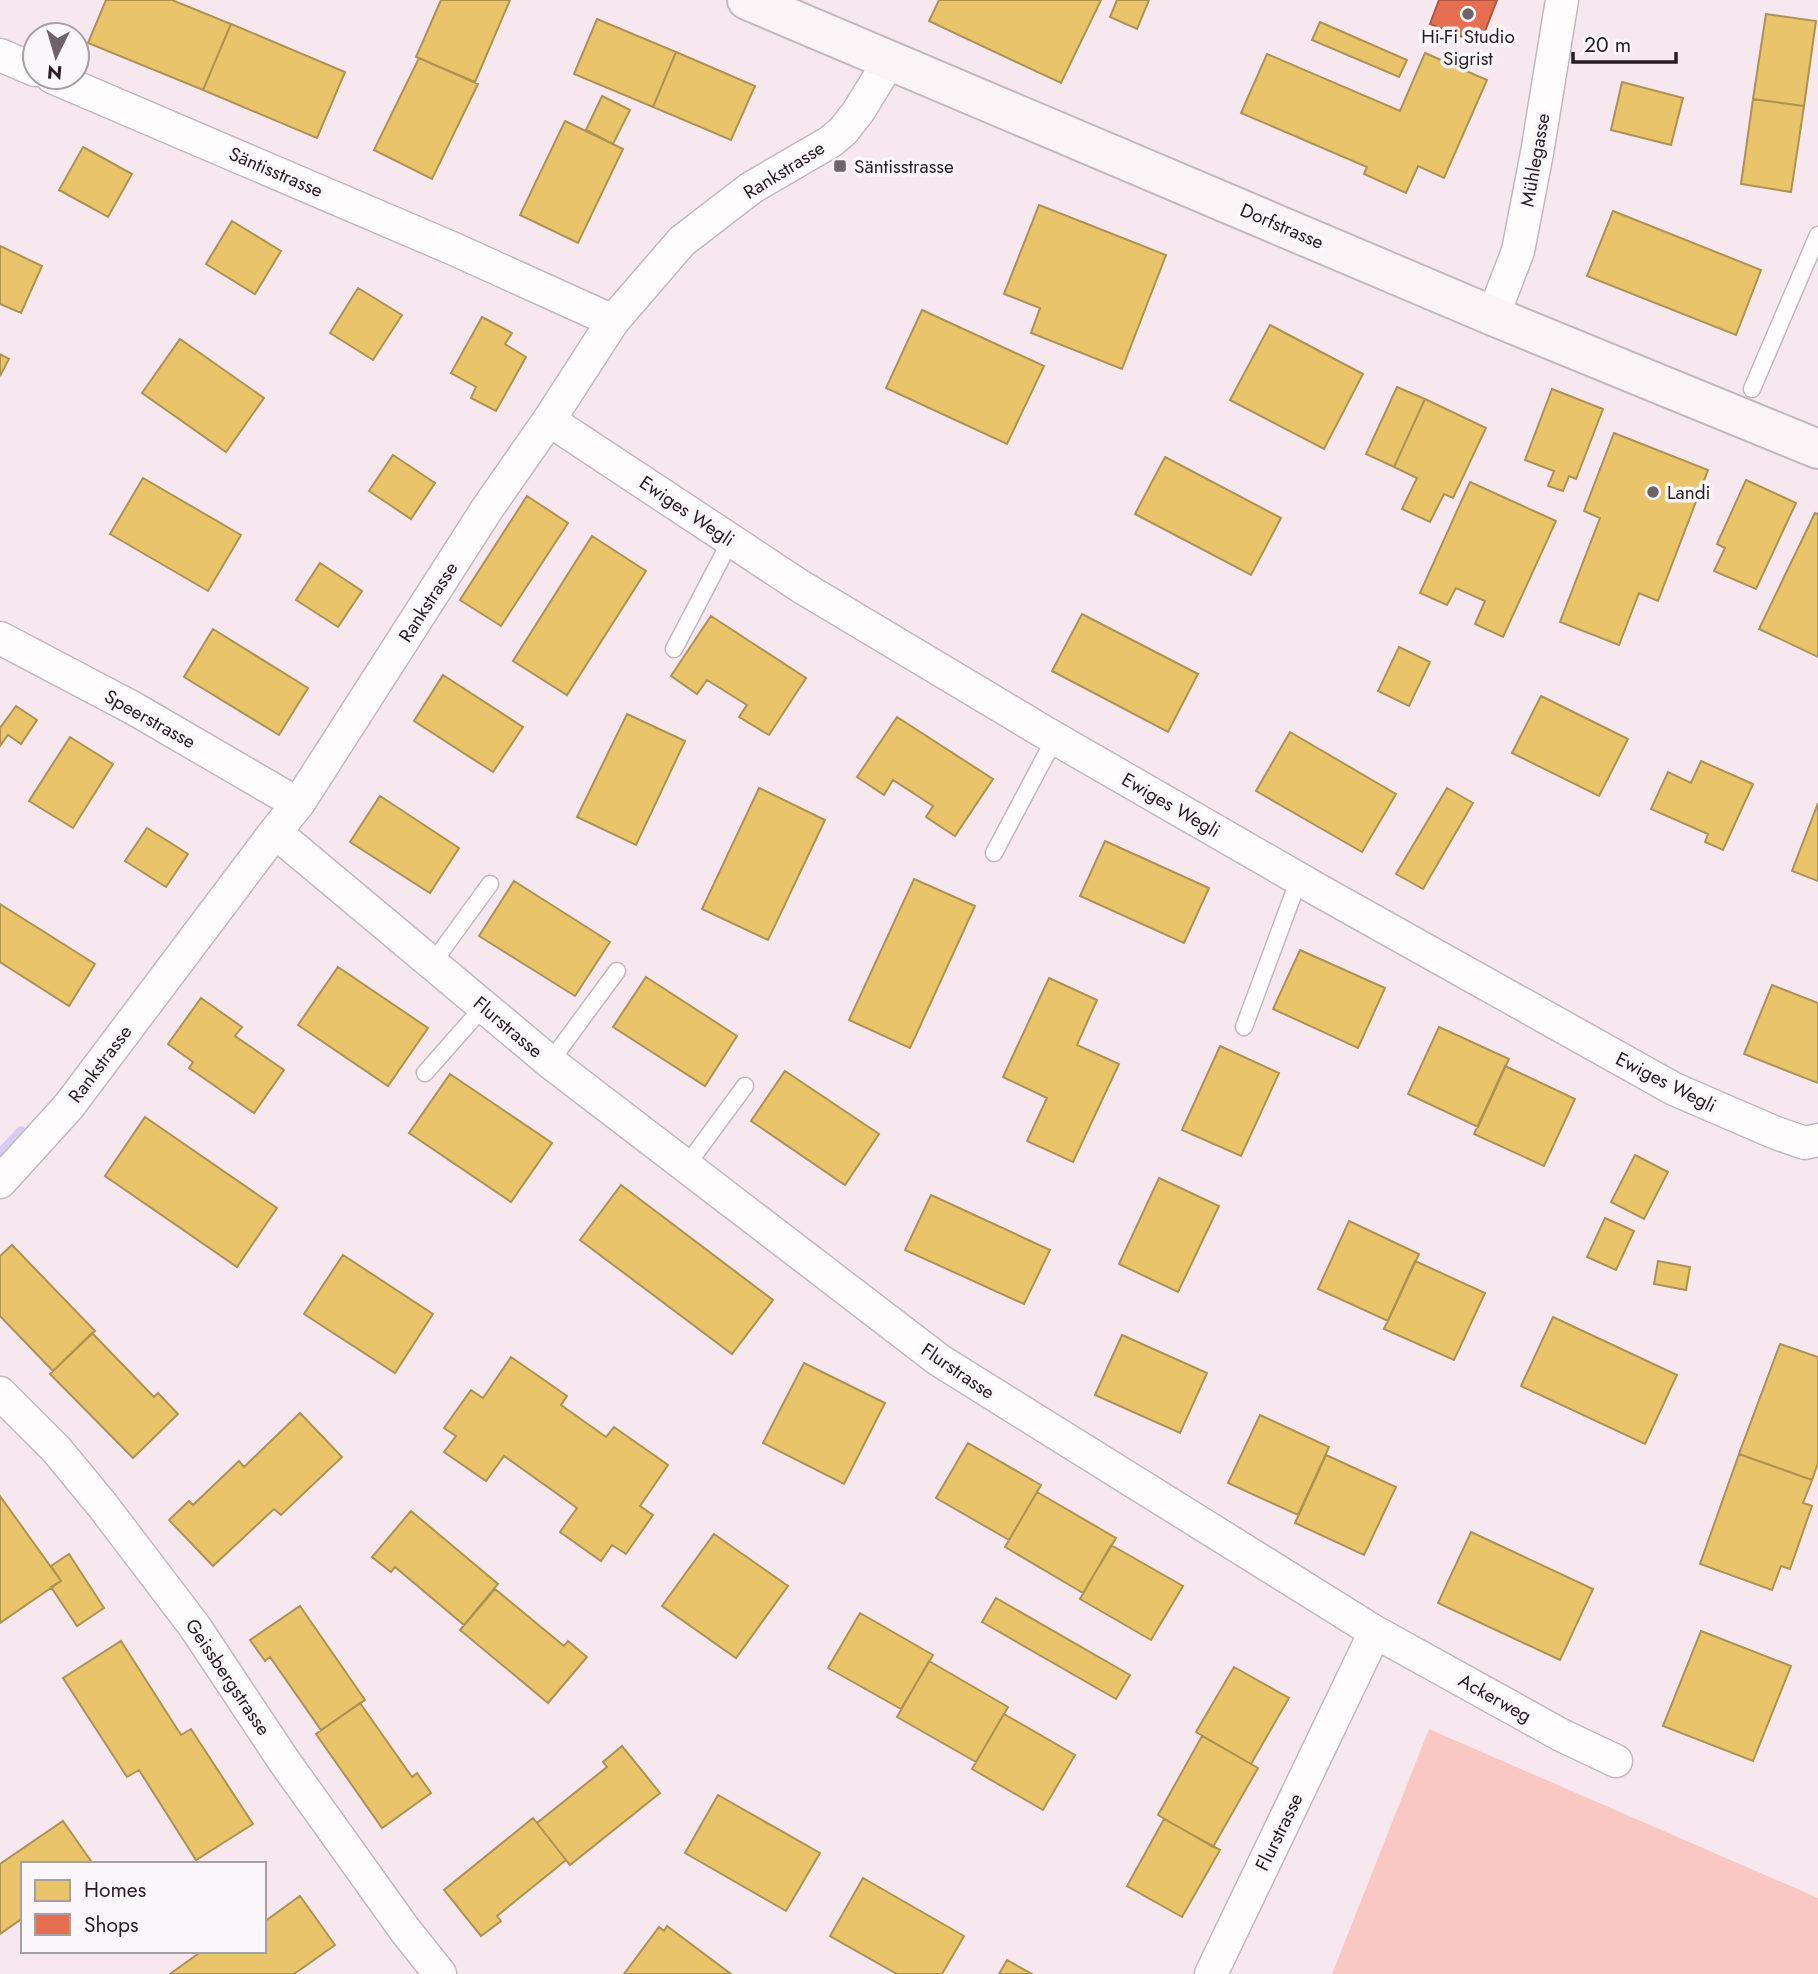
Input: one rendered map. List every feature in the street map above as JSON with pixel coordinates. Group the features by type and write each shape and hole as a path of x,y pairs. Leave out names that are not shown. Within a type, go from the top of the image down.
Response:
{"main road":[{"name":"Dorfstrasse","path":"747,0 1493,316 1818,449"}],"street":[{"name":"Mühlegasse","path":"1493,316 1518,251 1562,0"},
{"path":"0,55 21,64"},
{"name":"Rankstrasse","path":"0,1182 69,1106 298,804 487,509 613,321 682,241 751,188 830,142 842,131 858,112 890,60"},
{"name":"Säntisstrasse","path":"85,91 454,249 613,321"},
{"name":"Ewiges Wegli","path":"549,420 800,586 1055,738 1299,878 1674,1089 1796,1140 1805,1143 1818,1140"},
{"name":"Speerstrasse","path":"0,638 133,708 298,804"},
{"name":"Flurstrasse","path":"275,832 550,1062 939,1360 1375,1632 1211,1974"},
{"name":"Geissbergstrasse","path":"3,1400 56,1449 103,1506 195,1627 284,1761 405,1930 440,1974"},
{"name":"Ackerweg","path":"1375,1632 1561,1735 1616,1761"}],"lane":[{"path":"1752,389 1818,235"},
{"path":"674,649 731,540"},
{"path":"994,853 1055,738"},
{"path":"1244,1027 1299,878"},
{"path":"432,964 490,884"},
{"path":"550,1062 617,971"},
{"path":"425,1073 484,1006"},
{"path":"686,1166 745,1086"}],"shaded area":[{"path":"1429,1729 1818,1898 1818,1974 1332,1974"}],"building: Homes":[{"path":"106,0 172,0 231,24 203,90 91,44 91,36"},
{"path":"441,0 510,0 475,82 416,57"},
{"path":"939,0 1101,0 1061,83 929,21"},
{"path":"1117,0 1149,0 1137,29 1110,17"},
{"path":"1766,14 1816,21 1804,106 1753,99"},
{"path":"597,19 676,52 653,107 574,74"},
{"path":"1320,22 1407,60 1399,77 1312,40"},
{"path":"231,24 345,72 317,138 203,90"},
{"path":"676,52 755,86 731,140 653,107"},
{"path":"1425,53 1487,80 1444,178 1418,166 1406,193 1364,174 1367,167 1241,113 1267,54 1400,111"},
{"path":"419,58 478,84 432,179 374,150"},
{"path":"1622,82 1683,98 1671,145 1611,130"},
{"path":"602,96 630,110 613,144 586,130"},
{"path":"1753,99 1804,106 1791,192 1741,184"},
{"path":"565,121 623,149 578,243 520,215"},
{"path":"83,147 132,174 108,217 59,190"},
{"path":"1039,205 1166,255 1122,369 1031,333 1040,308 1004,294"},
{"path":"1613,211 1761,270 1736,335 1587,276"},
{"path":"232,221 281,251 255,294 206,264"},
{"path":"0,246 42,266 21,313 0,304"},
{"path":"358,288 402,315 373,360 330,333"},
{"path":"922,310 1044,366 1007,444 886,388"},
{"path":"482,317 512,333 505,344 526,357 496,411 471,398 476,387 451,373"},
{"path":"1270,325 1363,374 1324,449 1230,400"},
{"path":"180,339 264,398 226,452 142,393"},
{"path":"0,354 9,359 0,376"},
{"path":"1397,387 1425,399 1394,467 1366,454"},
{"path":"1552,389 1603,409 1576,479 1569,476 1563,491 1548,486 1554,471 1525,460"},
{"path":"1425,399 1486,428 1453,498 1444,494 1430,522 1402,509 1417,478 1394,467"},
{"path":"1614,433 1708,470 1658,601 1639,593 1619,645 1560,622 1600,518 1584,511"},
{"path":"393,455 435,483 411,519 369,491"},
{"path":"1165,457 1281,518 1251,575 1135,514"},
{"path":"143,478 241,535 208,591 110,534"},
{"path":"1746,480 1796,503 1756,589 1714,571 1725,548 1717,544"},
{"path":"1470,482 1556,521 1503,637 1475,624 1485,601 1456,588 1447,605 1420,593"},
{"path":"527,496 568,523 501,626 460,600"},
{"path":"1815,513 1818,514 1818,657 1759,629"},
{"path":"592,536 646,571 567,695 513,661"},
{"path":"320,563 362,591 338,627 296,600"},
{"path":"1082,614 1198,674 1168,732 1052,671"},
{"path":"711,616 806,678 769,735 739,717 747,705 707,680 697,694 671,676"},
{"path":"213,629 308,688 279,735 184,677"},
{"path":"1399,647 1430,662 1409,706 1378,691"},
{"path":"443,675 523,727 493,772 414,721"},
{"path":"1541,696 1628,739 1599,796 1512,753"},
{"path":"16,706 37,720 21,744 8,735 0,746 0,728"},
{"path":"627,714 685,741 636,845 577,817"},
{"path":"897,717 993,779 955,836 926,817 933,806 893,780 884,795 857,777"},
{"path":"1290,732 1396,794 1362,852 1256,791"},
{"path":"70,737 113,764 73,828 29,801"},
{"path":"1701,761 1753,784 1723,850 1705,842 1708,834 1651,809 1668,772 1691,783"},
{"path":"759,788 825,820 768,940 702,909"},
{"path":"1447,788 1473,803 1423,889 1396,874"},
{"path":"380,796 459,848 430,893 350,842"},
{"path":"1818,803 1818,881 1792,871"},
{"path":"147,828 188,854 166,887 125,861"},
{"path":"1105,841 1209,888 1184,943 1080,896"},
{"path":"914,879 975,906 910,1048 849,1020"},
{"path":"514,881 610,942 575,996 479,936"},
{"path":"0,904 95,964 69,1006 0,962"},
{"path":"1300,950 1385,988 1358,1048 1273,1009"},
{"path":"338,967 428,1028 388,1086 298,1025"},
{"path":"646,977 737,1036 705,1086 613,1027"},
{"path":"1049,978 1097,1000 1077,1045 1119,1064 1073,1162 1027,1141 1047,1098 1003,1077"},
{"path":"1772,985 1818,1003 1818,1083 1744,1054"},
{"path":"201,998 242,1027 235,1036 284,1070 254,1113 189,1068 193,1062 168,1044"},
{"path":"1439,1027 1509,1059 1478,1127 1408,1094"},
{"path":"1220,1046 1279,1073 1241,1156 1182,1130"},
{"path":"1505,1066 1575,1099 1544,1166 1474,1134"},
{"path":"785,1071 879,1134 845,1185 751,1121"},
{"path":"450,1074 552,1143 511,1202 409,1133"},
{"path":"145,1117 277,1208 237,1267 105,1176"},
{"path":"1635,1155 1668,1172 1644,1219 1611,1202"},
{"path":"1159,1178 1219,1206 1178,1292 1119,1264"},
{"path":"621,1185 773,1300 732,1354 580,1240"},
{"path":"931,1195 1050,1250 1024,1304 905,1250"},
{"path":"1605,1218 1634,1231 1616,1270 1587,1257"},
{"path":"1349,1221 1419,1254 1388,1321 1318,1289"},
{"path":"12,1245 95,1331 53,1371 0,1316 0,1256"},
{"path":"343,1255 433,1314 395,1373 304,1314"},
{"path":"1415,1261 1485,1293 1454,1360 1384,1329"},
{"path":"1658,1261 1690,1267 1686,1290 1654,1284"},
{"path":"1553,1317 1677,1375 1645,1444 1521,1386"},
{"path":"92,1333 154,1397 158,1393 178,1414 133,1458 50,1374"},
{"path":"1122,1335 1207,1373 1180,1433 1095,1395"},
{"path":"1780,1344 1818,1357 1818,1463 1812,1480 1739,1454"},
{"path":"511,1357 567,1396 561,1405 606,1437 614,1427 668,1465 640,1506 653,1515 626,1554 612,1545 601,1561 560,1532 577,1508 504,1456 486,1481 444,1452 456,1436 444,1428 471,1390 483,1398"},
{"path":"804,1363 885,1403 844,1484 763,1443"},
{"path":"300,1413 342,1457 281,1515 274,1509 213,1566 169,1520 189,1501 193,1505 239,1461 244,1467"},
{"path":"1260,1415 1329,1447 1298,1515 1228,1483"},
{"path":"968,1443 1041,1485 1009,1540 936,1498"},
{"path":"1739,1454 1812,1480 1803,1503 1812,1506 1790,1569 1781,1566 1772,1590 1700,1564"},
{"path":"1326,1455 1396,1487 1364,1555 1295,1523"},
{"path":"1037,1492 1116,1538 1083,1593 1005,1547"},
{"path":"0,1496 61,1581 0,1623"},
{"path":"411,1511 498,1584 464,1625 395,1567 391,1572 372,1557"},
{"path":"1471,1532 1593,1589 1560,1660 1438,1603"},
{"path":"714,1534 788,1586 736,1658 662,1606"},
{"path":"1111,1545 1183,1586 1151,1640 1080,1599"},
{"path":"69,1554 104,1608 77,1626 51,1587 61,1581 51,1566"},
{"path":"495,1589 564,1646 568,1641 587,1657 548,1703 460,1630"},
{"path":"996,1598 1130,1675 1116,1699 982,1622"},
{"path":"300,1606 365,1700 321,1730 270,1657 265,1661 250,1640"},
{"path":"860,1613 933,1655 901,1709 828,1668"},
{"path":"1701,1631 1791,1666 1753,1761 1663,1726"},
{"path":"121,1641 181,1735 191,1729 253,1824 196,1860 139,1770 127,1777 63,1678"},
{"path":"929,1661 1008,1707 976,1762 897,1717"},
{"path":"1234,1667 1289,1698 1251,1764 1196,1732"},
{"path":"360,1703 412,1777 417,1773 431,1793 382,1828 316,1734"},
{"path":"1004,1714 1075,1755 1043,1810 972,1769"},
{"path":"1202,1736 1258,1768 1213,1847 1158,1815"},
{"path":"622,1746 660,1793 570,1865 537,1823 607,1767 603,1762"},
{"path":"718,1795 820,1853 786,1911 685,1853"},
{"path":"533,1818 566,1860 497,1916 501,1921 481,1936 444,1890"},
{"path":"1164,1819 1220,1850 1182,1917 1127,1886"},
{"path":"63,1821 92,1862 21,1862 21,1919 0,1934 0,1864"},
{"path":"863,1878 964,1936 942,1974 897,1974 830,1936"},
{"path":"300,1896 335,1945 294,1974 170,1974 199,1953 266,1953 266,1921"},
{"path":"667,1926 731,1974 624,1974 659,1927 664,1931"},
{"path":"1007,1960 1032,1974 999,1974"}],"building: Shops":[{"path":"1439,0 1497,0 1480,44 1430,24"}],"waterway":[{"path":"0,1154 21,1131"}],"place":[{"name":"Hi-Fi Studio Sigrist","path":"1468,14"},
{"name":"Säntisstrasse","path":"840,166"},
{"name":"Landi","path":"1653,492"}]}
